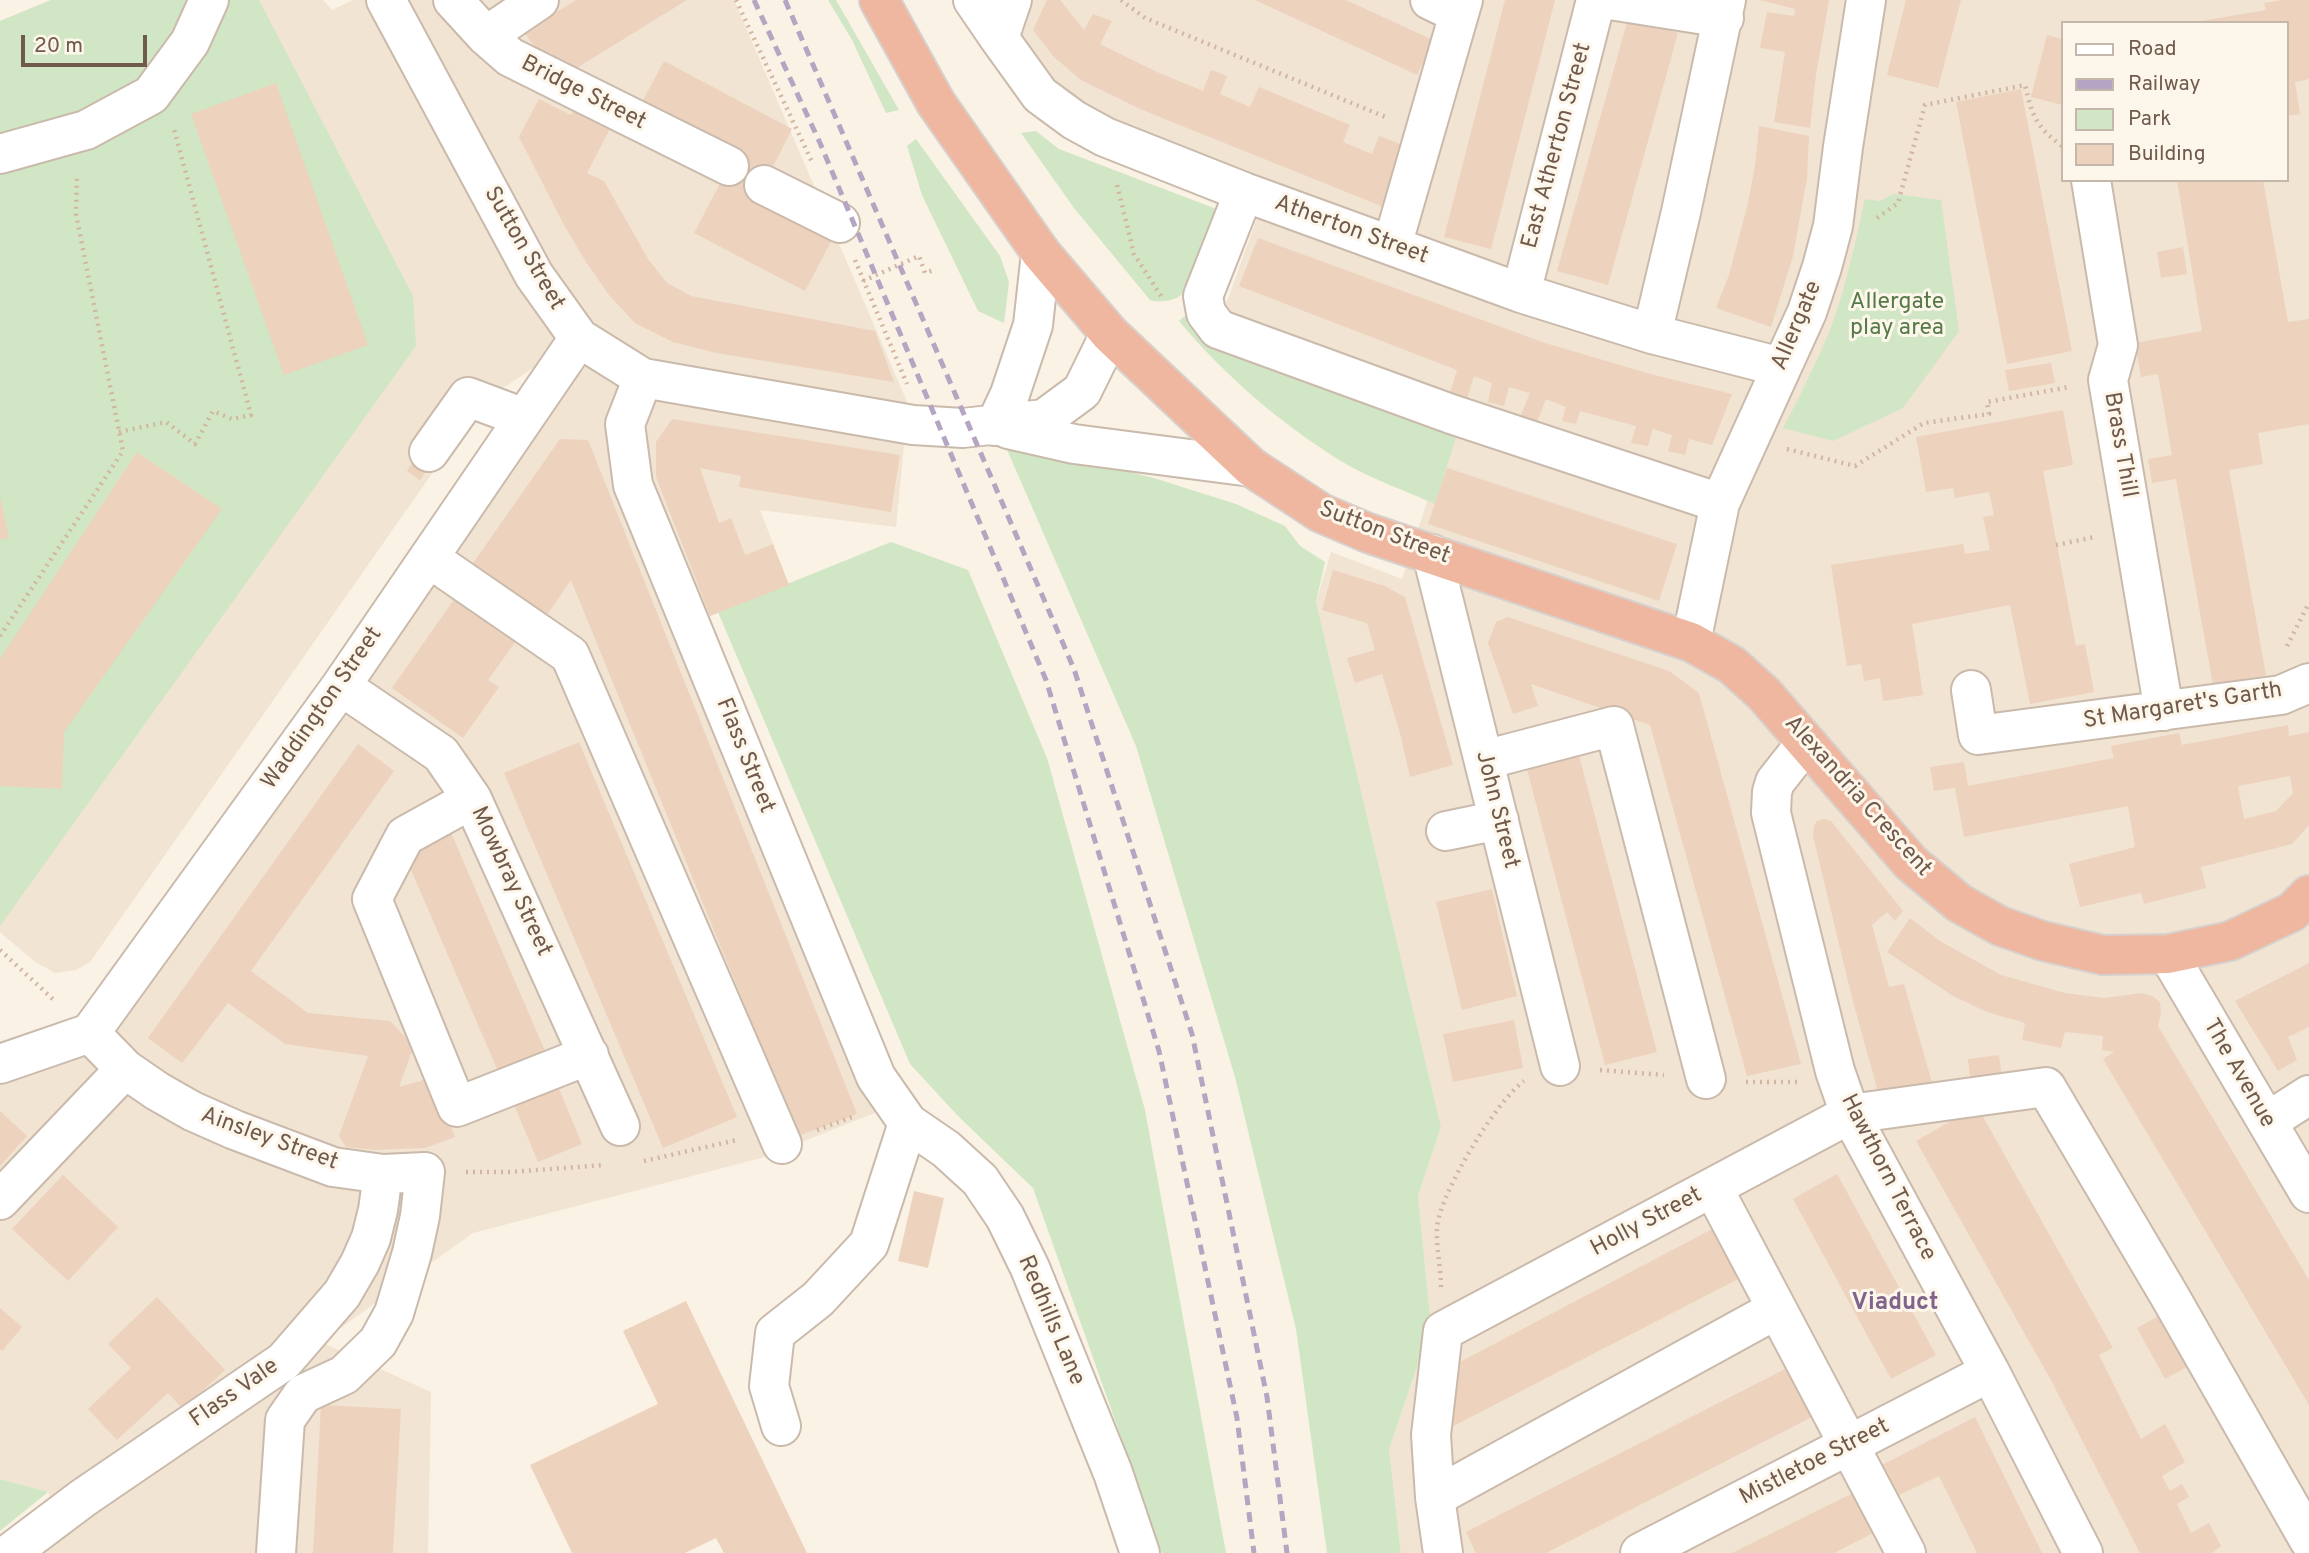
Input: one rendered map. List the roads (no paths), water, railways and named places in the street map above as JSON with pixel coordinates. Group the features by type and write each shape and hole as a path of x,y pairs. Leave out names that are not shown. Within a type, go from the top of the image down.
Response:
{"highway":[{"path":"879,0 936,103 1041,253 1110,334 1251,467"},
{"name":"Sutton Street","path":"1251,467 1321,513 1368,533 1691,642"},
{"name":"Alexandria Crescent","path":"1691,642 1732,665 1764,694 1911,863 1959,903 2000,926 2043,941 2103,955 2168,954 2230,940 2292,912 2309,895"}],"street":[{"path":"0,154 86,130 151,95 190,43 209,0"},
{"name":"Sutton Street","path":"386,0 534,275 579,338 643,378 913,425 963,428 995,426 1044,419 1082,391 1110,334"},
{"name":"Bridge Street","path":"453,0 486,36 510,57 729,166"},
{"path":"486,36 539,0"},
{"name":"Atherton Street","path":"973,0 1040,95 1074,120 1105,137 1244,192 1521,293 1652,334 1781,367"},
{"path":"999,38 1012,0"},
{"name":"East Atherton Street","path":"1521,293 1596,0"},
{"path":"1610,0 1725,9 1652,334"},
{"name":"Allergate","path":"1691,642 1720,503 1807,312 1833,226 1866,0"},
{"path":"1392,246 1424,133 1451,5"},
{"name":"Brass Thill","path":"2091,182 2113,363 2164,711"},
{"path":"764,185 840,223"},
{"path":"1244,192 1203,296 1206,313 1218,329 1451,414 1720,503"},
{"path":"995,426 1010,394 1033,325 1041,253"},
{"name":"Waddington Street","path":"90,1033 341,686 579,338"},
{"name":"Flass Street","path":"643,378 625,424 633,485 876,1077 900,1113"},
{"path":"429,452 468,397 524,418"},
{"name":"Sutton Street","path":"995,426 1074,444 1251,467"},
{"name":"John Street","path":"1432,554 1560,1066"},
{"path":"429,558 570,655 765,1140"},
{"name":"St Margaret's Garth","path":"1971,690 1978,735 2281,695 2309,683"},
{"name":"Mowbray Street","path":"341,686 441,754 472,799 620,1126"},
{"path":"1484,760 1614,726 1706,1079"},
{"name":"Hawthorn Terrace","path":"1805,744 1774,782 1771,813 1835,1071 1850,1114 1990,1372 2084,1553"},
{"path":"472,799 405,836 372,899 457,1107 589,1055"},
{"path":"1446,831 1499,820"},
{"name":"The Avenue","path":"2168,954 2309,1193"},
{"path":"0,1064 90,1033 125,1069 0,1200"},
{"name":"Ainsley Street","path":"125,1069 156,1091 192,1111 333,1167 383,1174 425,1172 412,1253 394,1312 378,1342 344,1375 303,1394 285,1420 276,1553"},
{"path":"1850,1114 2046,1087 2169,1295 2309,1541"},
{"path":"2267,1122 2309,1095"},
{"path":"781,1426 769,1386 775,1333 818,1299 869,1244 900,1113"},
{"name":"Redhills Lane","path":"900,1113 980,1180 1005,1217 1030,1269 1113,1473 1140,1553"},
{"name":"Holly Street","path":"1435,1497 1431,1435 1443,1331 1850,1114"},
{"name":"Flass Vale","path":"10,1553 83,1498 284,1361 342,1294 360,1263 373,1228 383,1174"},
{"path":"1713,1188 1906,1553"},
{"path":"1443,1553 1435,1497 1777,1309"},
{"name":"Mistletoe Street","path":"1640,1553 1990,1372"}],"railway":[{"path":"754,0 820,143 1046,680 1159,1051 1237,1418 1254,1553"},
{"path":"785,0 1074,669 1192,1034 1267,1397 1287,1553"}],"district":[{"name":"Viaduct","path":"1895,1304"}],"park label":[{"name":"Allergate play area","path":"1897,316"}]}
